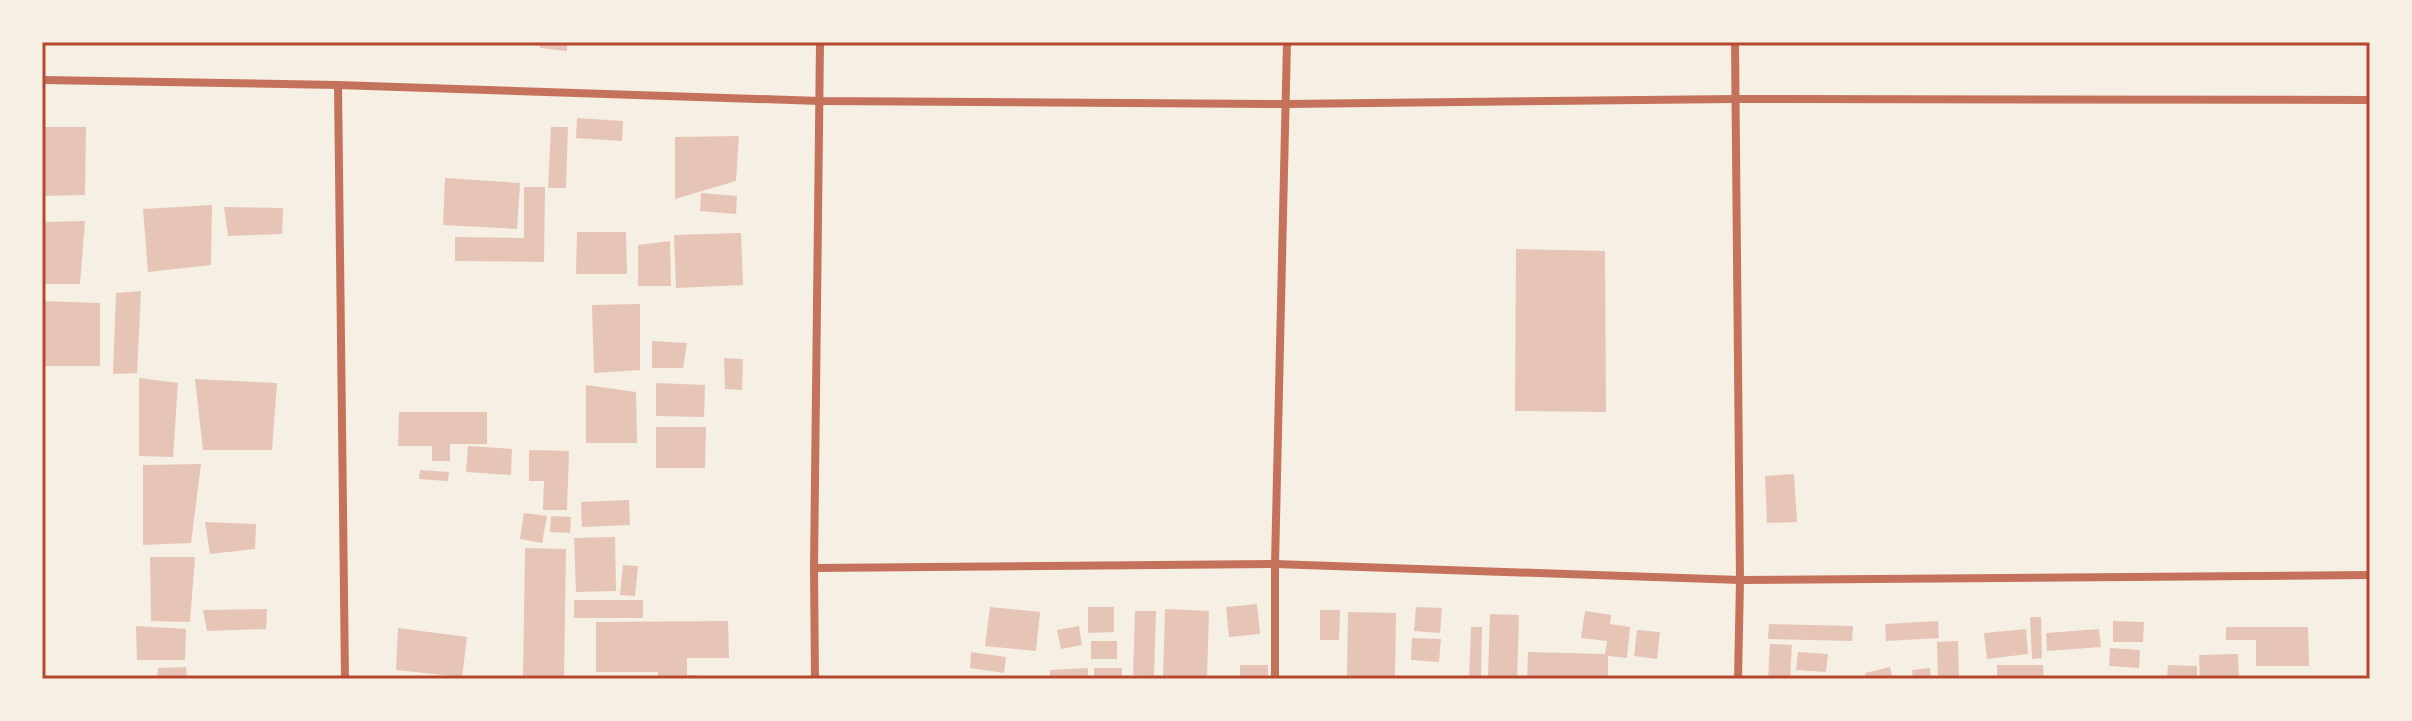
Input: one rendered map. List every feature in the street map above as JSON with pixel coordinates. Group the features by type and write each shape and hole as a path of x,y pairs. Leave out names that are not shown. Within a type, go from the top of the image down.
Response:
{"street":[{"path":"815,679 820,42"},
{"path":"1275,679 1287,42"},
{"path":"1735,42 1740,580 1738,679"},
{"path":"42,80 338,85 820,101 1286,104 1735,99 2370,100"},
{"path":"338,85 345,679"},
{"path":"814,568 1275,564 1740,580 2370,575"}],"building":[{"path":"540,42 567,42 567,51 540,48"},
{"path":"577,118 623,121 622,141 576,138"},
{"path":"42,127 86,127 85,195 42,196"},
{"path":"551,127 568,127 566,188 548,188"},
{"path":"739,136 736,181 675,199 675,137"},
{"path":"445,178 520,183 517,229 443,225"},
{"path":"524,187 545,187 544,262 455,261 455,237 524,238"},
{"path":"701,193 737,196 736,214 700,211"},
{"path":"212,205 211,265 148,272 143,209"},
{"path":"224,207 283,208 282,234 228,236"},
{"path":"85,221 80,284 42,284 42,222"},
{"path":"577,232 626,232 627,274 576,274"},
{"path":"741,233 743,285 676,288 674,235"},
{"path":"670,241 671,286 638,286 638,245"},
{"path":"1516,249 1605,251 1606,412 1515,411"},
{"path":"141,291 137,373 113,374 116,293"},
{"path":"42,301 100,303 100,366 42,366"},
{"path":"640,304 640,370 594,373 592,305"},
{"path":"652,341 687,343 683,368 652,368"},
{"path":"724,358 743,359 742,390 725,389"},
{"path":"139,378 178,383 173,457 139,456"},
{"path":"195,379 277,383 272,450 203,450"},
{"path":"656,383 705,385 704,417 656,416"},
{"path":"586,385 636,392 637,443 586,443"},
{"path":"399,412 487,412 487,444 450,444 450,461 432,461 432,446 398,446"},
{"path":"656,427 706,427 705,468 656,468"},
{"path":"468,446 512,449 511,475 466,472"},
{"path":"529,450 569,451 567,510 543,510 544,481 529,481"},
{"path":"201,464 191,543 143,545 143,465"},
{"path":"420,470 449,472 448,481 419,479"},
{"path":"1794,474 1797,522 1767,523 1765,476"},
{"path":"629,500 630,525 582,527 581,502"},
{"path":"524,513 547,516 542,543 520,539"},
{"path":"551,516 571,517 570,533 550,532"},
{"path":"205,522 256,524 255,549 210,554"},
{"path":"615,537 616,591 576,592 574,538"},
{"path":"525,548 566,549 564,679 523,679"},
{"path":"150,557 195,557 190,622 151,621"},
{"path":"623,565 638,566 635,596 620,595"},
{"path":"574,600 643,600 643,618 574,618"},
{"path":"1257,604 1260,634 1229,637 1226,607"},
{"path":"990,607 1040,612 1036,651 985,646"},
{"path":"1088,607 1114,607 1114,632 1088,633"},
{"path":"1416,607 1442,608 1440,633 1414,631"},
{"path":"267,609 266,629 207,631 203,610"},
{"path":"1165,609 1209,611 1207,679 1163,679"},
{"path":"1320,610 1340,610 1339,640 1320,640"},
{"path":"1135,611 1156,611 1154,676 1133,675"},
{"path":"1585,611 1611,615 1610,624 1630,627 1627,658 1608,656 1608,679 1527,679 1528,652 1605,654 1607,641 1581,638"},
{"path":"1348,612 1396,613 1395,679 1347,679"},
{"path":"1490,614 1519,615 1517,679 1488,679"},
{"path":"2030,617 2041,617 2042,658 2032,659"},
{"path":"728,621 729,658 687,658 687,675 697,675 697,679 658,679 658,672 596,672 596,622"},
{"path":"1938,621 1939,638 1886,641 1885,624"},
{"path":"2113,621 2144,622 2143,642 2113,642"},
{"path":"1769,624 1853,626 1852,641 1768,639"},
{"path":"136,626 186,629 185,660 137,660"},
{"path":"1079,626 1082,645 1061,649 1057,630"},
{"path":"1471,627 1482,627 1481,679 1469,679"},
{"path":"2226,627 2308,627 2309,666 2256,666 2256,640 2226,640"},
{"path":"398,628 467,637 462,677 396,670"},
{"path":"2026,629 2028,654 1987,659 1984,633"},
{"path":"2099,629 2101,647 2047,651 2046,633"},
{"path":"1637,630 1660,632 1657,659 1634,656"},
{"path":"1412,638 1441,639 1439,662 1411,660"},
{"path":"1091,641 1117,641 1117,659 1091,659"},
{"path":"1958,641 1959,679 1938,679 1937,642"},
{"path":"1770,644 1792,645 1790,679 1768,679"},
{"path":"2110,648 2140,650 2139,668 2109,666"},
{"path":"971,652 1006,657 1004,673 970,668"},
{"path":"1798,652 1828,654 1826,672 1796,670"},
{"path":"2238,654 2239,679 2200,679 2199,655"},
{"path":"1240,665 1268,665 1268,679 1240,679"},
{"path":"1997,665 2043,665 2044,679 1997,678"},
{"path":"2168,665 2197,666 2197,679 2167,679"},
{"path":"186,667 187,676 194,679 157,679 158,668"},
{"path":"1890,667 1893,679 1867,679 1865,673"},
{"path":"1088,668 1088,679 1050,679 1050,670"},
{"path":"1094,668 1122,668 1122,679 1094,679"},
{"path":"1930,668 1931,679 1913,679 1912,670"}]}
